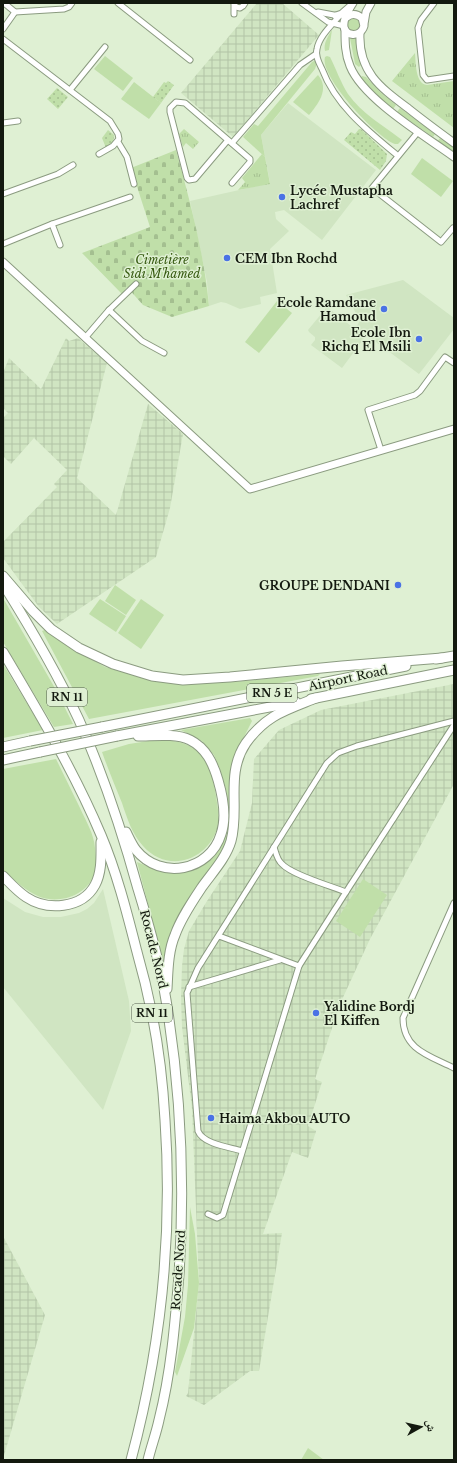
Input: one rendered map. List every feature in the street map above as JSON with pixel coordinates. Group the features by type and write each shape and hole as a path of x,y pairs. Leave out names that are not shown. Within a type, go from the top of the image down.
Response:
{"highway":[{"path":"3,576 52,629 79,648 114,664 152,676 183,680 442,658"},
{"name":"Rocade Nord","path":"3,584 46,657 78,719 117,816 145,912 166,998 175,1064 181,1132 182,1237 173,1342 160,1420 148,1460"},
{"name":"Rocade Nord","path":"3,652 73,776 102,837 122,895 153,1016 163,1095 168,1154 167,1243 161,1318 147,1395 131,1460"},
{"name":"Airport Road","path":"3,747 454,656"},
{"name":"Airport Road","path":"117,736 454,670"},
{"path":"166,998 169,962 174,935 187,911 216,869 231,841 236,762 256,729 268,720 316,698"},
{"path":"117,736 173,736 189,739 209,756 222,792 224,810 221,834 213,852 198,863 181,868 167,869 149,861 136,851 117,816"},
{"name":"RN 5 E","path":"3,760 117,736"},
{"path":"3,876 26,897 44,904 60,906 71,904 83,898 95,886 99,874 102,837"}],"street":[{"path":"4,3 15,12 64,9 69,7 72,3"},
{"path":"118,3 190,60"},
{"path":"234,3 236,6 244,4"},
{"path":"302,3 330,23 344,28 350,34 360,33"},
{"path":"371,3 366,12 363,29 360,33 360,49 362,59 367,68 378,85 454,143"},
{"path":"434,3 421,20 418,28 423,75 427,80 454,76"},
{"path":"352,5 341,16 330,23 329,29 318,44 316,54 332,91 339,100 363,126 397,155"},
{"path":"313,11 341,16 356,15 362,18 364,24"},
{"path":"3,29 15,12"},
{"path":"341,16 345,20 344,28 346,54 350,67 368,92 378,102 454,157"},
{"path":"3,39 110,121 118,134 118,142 127,157 134,184"},
{"path":"70,90 105,47"},
{"path":"232,183 250,162 250,160 230,142 184,103 176,102 170,108 187,178 190,180 195,179 230,142 300,65 316,54"},
{"path":"354,74 367,68"},
{"path":"3,123 18,121"},
{"path":"418,132 397,155 372,188 441,242 453,228 454,229"},
{"path":"99,154 118,142"},
{"path":"3,194 58,174 73,165"},
{"path":"3,244 52,224 130,197"},
{"path":"52,224 60,245"},
{"path":"3,262 250,489 454,429"},
{"path":"85,338 109,310 136,284"},
{"path":"109,310 142,341 164,354"},
{"path":"381,450 368,410 415,395 420,391 445,357 454,364"},
{"path":"242,1151 205,1140 200,1136 198,1131 187,1004 187,993 189,986 198,968 319,775 332,757 338,753 357,746 454,721"},
{"path":"208,1214 217,1218 223,1215 299,966 454,725"},
{"path":"274,847 276,856 281,864 290,871 346,892"},
{"path":"454,903 403,1018 403,1028 406,1038 411,1045 454,1068"},
{"path":"219,936 299,966"},
{"path":"189,986 280,960"}],"shaded area":[{"path":"257,3 282,3 319,35 233,137 181,93"},
{"name":"Lycée Mustapha Lachref","path":"288,103 376,170 322,240 284,210 275,212 276,219 289,231 270,249 277,293 260,297 261,304 240,309 221,302 209,306 207,282 190,201 270,183 261,135"},
{"path":"403,280 454,318 454,329 419,374 356,327 360,321 346,295"},
{"path":"327,307 365,337 342,368 311,345 315,340 315,337 308,330"},
{"path":"66,338 69,341 78,338 107,363 77,478 116,515 148,404 183,434 170,508 156,557 57,624 39,607 3,558 3,542 57,487 54,484 67,470 34,438 11,464 3,456 3,418 8,413 3,408 3,373 9,358 41,389"},
{"path":"454,684 454,784 370,939 340,1004 315,1079 322,1082 308,1126 316,1131 308,1158 292,1152 263,1234 282,1233 259,1371 250,1371 204,1405 186,1396 188,1393 199,1283 192,1109 182,1027 181,997 184,949 189,931 240,851 252,803 254,759 279,730 321,710"},
{"path":"103,889 129,1001 131,1031 103,1110 3,987 3,898 25,912 43,917 61,917 79,913 87,909 94,903"},
{"path":"3,1236 45,1315 3,1459"}],"green space":[{"path":"354,17 359,19 361,24 359,29 354,31 349,29 347,24 349,19"},
{"path":"332,30 329,50 325,51 325,43"},
{"path":"350,38 357,39 362,64 359,67 355,64"},
{"path":"415,53 418,77 423,84 427,85 454,81 454,128 392,81"},
{"path":"105,56 133,78 123,91 94,69"},
{"path":"325,57 330,57 343,85 353,101 373,119 402,140 398,144 395,144 376,131 351,105 331,78 326,66"},
{"path":"316,60 317,63 315,69 261,135 265,157 243,137 254,124 258,126 312,62"},
{"path":"318,75 323,86 323,91 319,101 309,115 293,102"},
{"path":"362,76 366,77 380,92 396,105 393,109 376,96 361,78"},
{"path":"168,81 174,85 161,103 153,97 164,82 166,83"},
{"path":"134,82 161,103 149,119 121,99"},
{"path":"57,88 68,97 58,109 47,99"},
{"path":"400,108 435,134 433,137 397,112"},
{"path":"184,129 199,142 193,149 186,143 183,147 179,134"},
{"path":"359,129 361,129 387,154 386,161 380,170 344,140 351,132 355,134"},
{"path":"108,130 114,135 113,145 106,148 102,138"},
{"path":"440,138 454,148 454,154 437,142"},
{"name":"Cimetière Sidi M'hamed","path":"176,150 200,247 209,306 172,317 143,305 127,287 122,294 82,253 150,227 131,168"},
{"path":"262,154 265,157 270,184 238,190 245,182 242,178"},
{"path":"422,158 453,181 441,197 411,174"},
{"path":"277,301 292,313 259,353 245,342"},
{"path":"115,585 136,600 126,615 105,601"},
{"path":"3,598 56,690 73,724 54,727 3,642"},
{"path":"100,599 126,616 116,632 89,614"},
{"path":"141,599 164,615 141,649 118,633"},
{"path":"47,629 70,647 105,667 152,680 176,683 233,682 320,674 318,676 89,719 42,631"},
{"path":"3,664 43,730 3,738"},
{"path":"250,718 252,721 239,747 228,834 223,849 215,863 181,911 173,931 164,965 137,862 161,872 175,873 191,869 214,854 228,809 226,789 214,755 202,741 181,730"},
{"path":"155,740 169,740 191,747 205,760 210,770 216,796 219,818 218,826 213,838 206,848 186,860 164,860 153,855 139,841 130,826 102,752 129,744"},
{"path":"56,759 91,833 96,855 96,869 90,882 78,893 63,899 47,899 30,892 3,870 3,769"},
{"path":"363,879 387,895 360,937 336,921"},
{"path":"190,1207 195,1234 199,1283 194,1328 177,1376 175,1372 185,1317 188,1285"},
{"path":"308,1448 324,1460 301,1460"}],"place":[{"name":"Lycée Mustapha Lachref","path":"282,197"},
{"name":"CEM Ibn Rochd","path":"227,258"},
{"name":"Ecole Ramdane Hamoud","path":"384,309"},
{"name":"Ecole Ibn Richq El Msili","path":"419,339"},
{"name":"GROUPE DENDANI","path":"398,585"},
{"name":"Yalidine Bordj El Kiffen","path":"316,1013"},
{"name":"Haima Akbou AUTO","path":"211,1118"}]}
